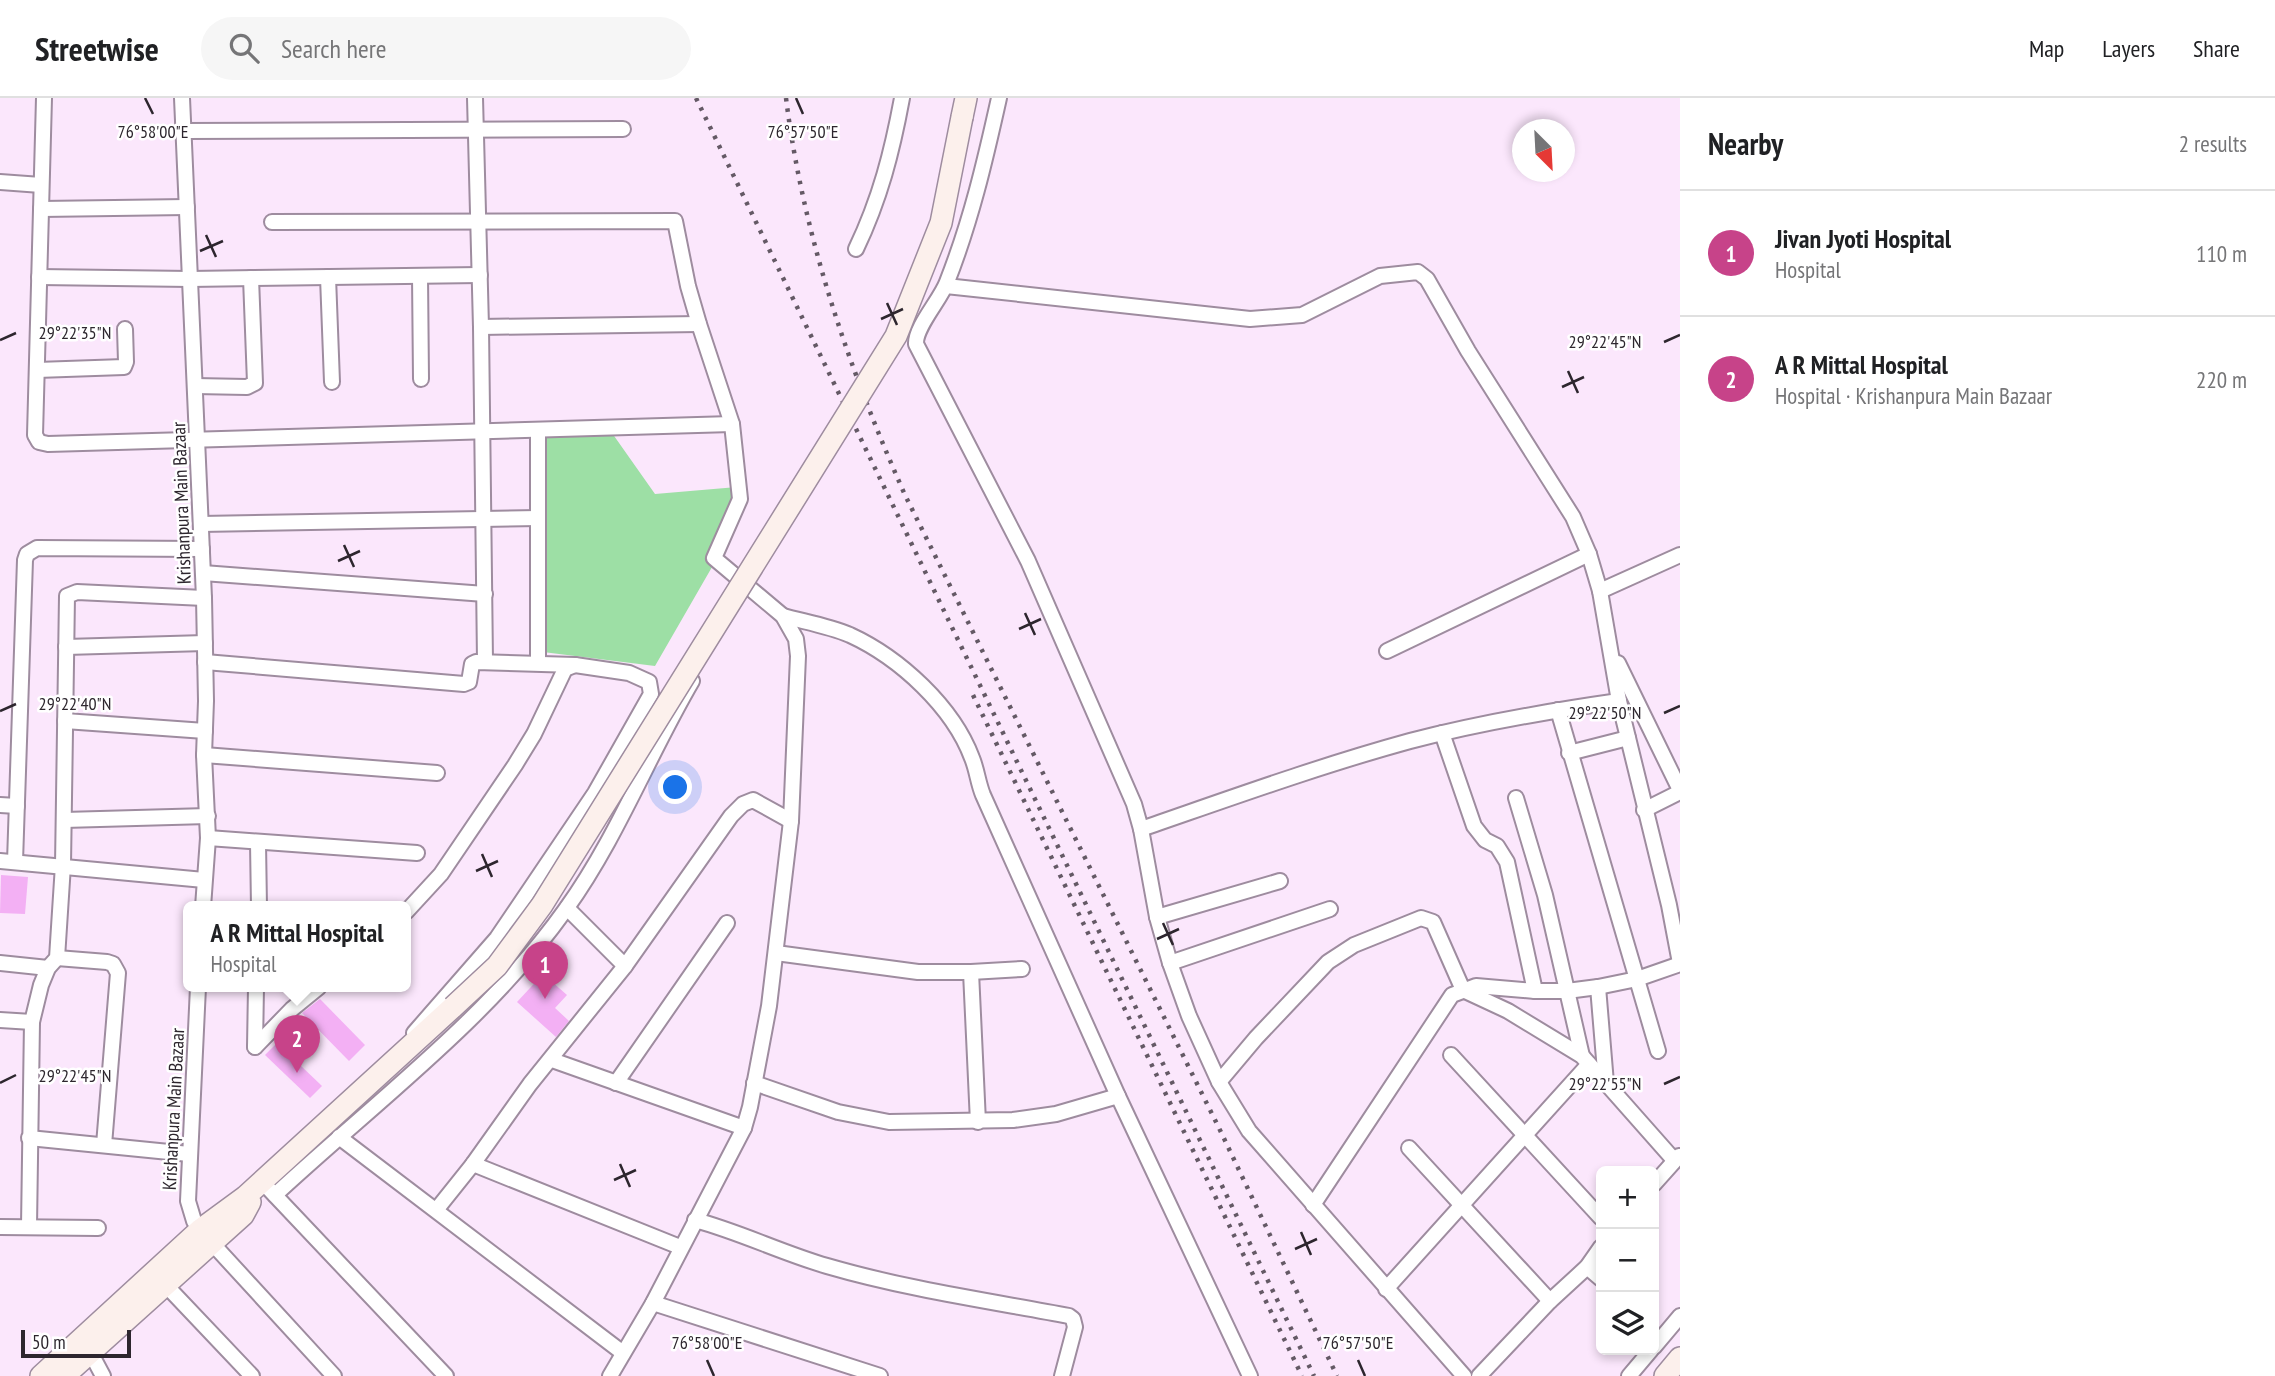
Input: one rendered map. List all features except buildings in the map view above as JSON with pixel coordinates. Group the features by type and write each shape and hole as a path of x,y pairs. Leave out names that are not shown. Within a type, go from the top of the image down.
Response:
{"main road":[{"path":"41,1376 87,1345 206,1237 245,1197 268,1189 390,1065 497,966 542,905 896,336 941,223 964,108"},
{"path":"64,1376 87,1345"},
{"path":"1665,1376 1680,1358"}],"street":[{"path":"44,98 35,435 39,442 48,444 483,433 732,424"},
{"name":"Krishanpura Main Bazaar","path":"182,98 204,598 204,755 208,838 203,901"},
{"path":"475,98 485,661"},
{"path":"856,249 874,213 885,177 902,98"},
{"path":"999,98 969,223 946,286 918,334 916,344 1028,561 1129,791 1142,829 1157,917 1170,963 1189,1016 1219,1082 1249,1131 1464,1376"},
{"path":"184,131 623,129"},
{"path":"0,183 41,185"},
{"path":"41,209 187,206"},
{"path":"272,222 675,221 688,286 732,424 740,499 714,558 783,616 796,639 798,656 791,821 776,953 744,1128 653,1303 610,1376"},
{"path":"946,286 1250,319 1302,315 1380,276 1418,272 1427,279 1468,351 1573,517 1590,554 1600,591 1619,701 1644,810 1674,902 1680,964 1637,979 1598,987 1535,991 1476,986 1452,995 1313,1205"},
{"path":"39,277 190,279 480,275"},
{"path":"420,276 421,379"},
{"path":"328,277 332,382"},
{"path":"195,386 247,387 255,383 251,278"},
{"path":"481,327 699,324"},
{"path":"37,370 124,367 125,329"},
{"path":"538,431 538,663"},
{"path":"201,524 538,518"},
{"path":"202,549 37,548 27,554 17,806 8,862 204,880"},
{"path":"1387,651 1590,554"},
{"path":"1600,591 1680,556"},
{"path":"203,573 485,594"},
{"path":"446,1376 268,1189 339,1137 445,1042 515,974 566,908 618,826 688,689 748,587"},
{"path":"29,1226 32,1022 41,985 53,963 63,865 67,596 70,593 204,598"},
{"path":"783,616 838,631 861,641 918,681 939,702 972,758 983,794 1118,1096 1250,1376"},
{"path":"66,647 205,643"},
{"path":"1609,645 1680,791 1644,810"},
{"path":"205,662 464,684 471,679 472,664 485,661 538,663 629,673 649,682 651,694 595,793 497,938 425,1018 390,1065"},
{"path":"411,906 441,874 534,734 565,669 575,665"},
{"path":"1142,829 1303,773 1442,733 1619,701"},
{"path":"1558,710 1658,1051"},
{"path":"65,721 205,732"},
{"path":"1442,733 1474,826 1485,840 1497,846 1507,862 1535,991"},
{"path":"1569,753 1628,738"},
{"path":"204,755 437,773"},
{"path":"1516,798 1545,895 1586,1060"},
{"path":"437,1209 530,1084 625,966 731,816 743,804 753,800 791,821"},
{"path":"0,805 17,806"},
{"path":"64,820 208,816"},
{"path":"208,838 418,853"},
{"path":"258,843 259,901"},
{"path":"1157,917 1280,880"},
{"path":"566,908 625,966"},
{"path":"1170,963 1331,909"},
{"path":"1219,1082 1256,1038 1328,962 1354,945 1421,918 1433,922 1463,990 1508,1011 1586,1060 1677,1157 1659,1178"},
{"path":"617,1083 727,923"},
{"path":"776,953 893,969 971,972 1022,969"},
{"path":"0,963 113,964 118,973 104,1145"},
{"path":"971,972 978,1122"},
{"path":"1598,987 1606,1083"},
{"name":"Krishanpura Main Bazaar","path":"198,992 188,1201 194,1220 206,1237"},
{"path":"256,992 256,1048 292,1009 314,992"},
{"path":"0,1020 32,1022"},
{"path":"1451,1055 1596,1213"},
{"path":"552,1060 744,1128"},
{"path":"1387,1289 1525,1135 1586,1060"},
{"path":"754,1083 838,1112 878,1121 914,1123 1013,1120 1056,1114 1118,1096"},
{"path":"339,1137 623,1353"},
{"path":"29,1138 189,1154"},
{"path":"1409,1148 1550,1301"},
{"path":"473,1164 680,1247"},
{"path":"695,1220 726,1228 786,1252 857,1274 1069,1316 1075,1326 1062,1376"},
{"path":"0,1227 97,1228"},
{"path":"206,1237 334,1376"},
{"path":"1479,1376 1550,1301 1587,1267 1596,1254"},
{"path":"1587,1267 1596,1275"},
{"path":"159,1279 252,1376"},
{"path":"653,1303 880,1376"},
{"path":"1660,1328 1680,1315"},
{"path":"87,1345 103,1376"},
{"path":"1629,1376 1646,1355"},
{"path":"1676,1376 1680,1371"}],"green space":[{"path":"612,433 655,494 737,487 742,515 655,666 543,652 547,434"}],"railway":[{"path":"696,98 1314,1376"},
{"path":"786,98 794,150 816,251 847,350 905,495 1219,1128 1337,1376"},
{"path":"973,695 1302,1376"}],"place":[{"name":"Jivan Jyoti Hospital","path":"545,999"},
{"name":"A R Mittal Hospital","path":"297,1073"}]}
